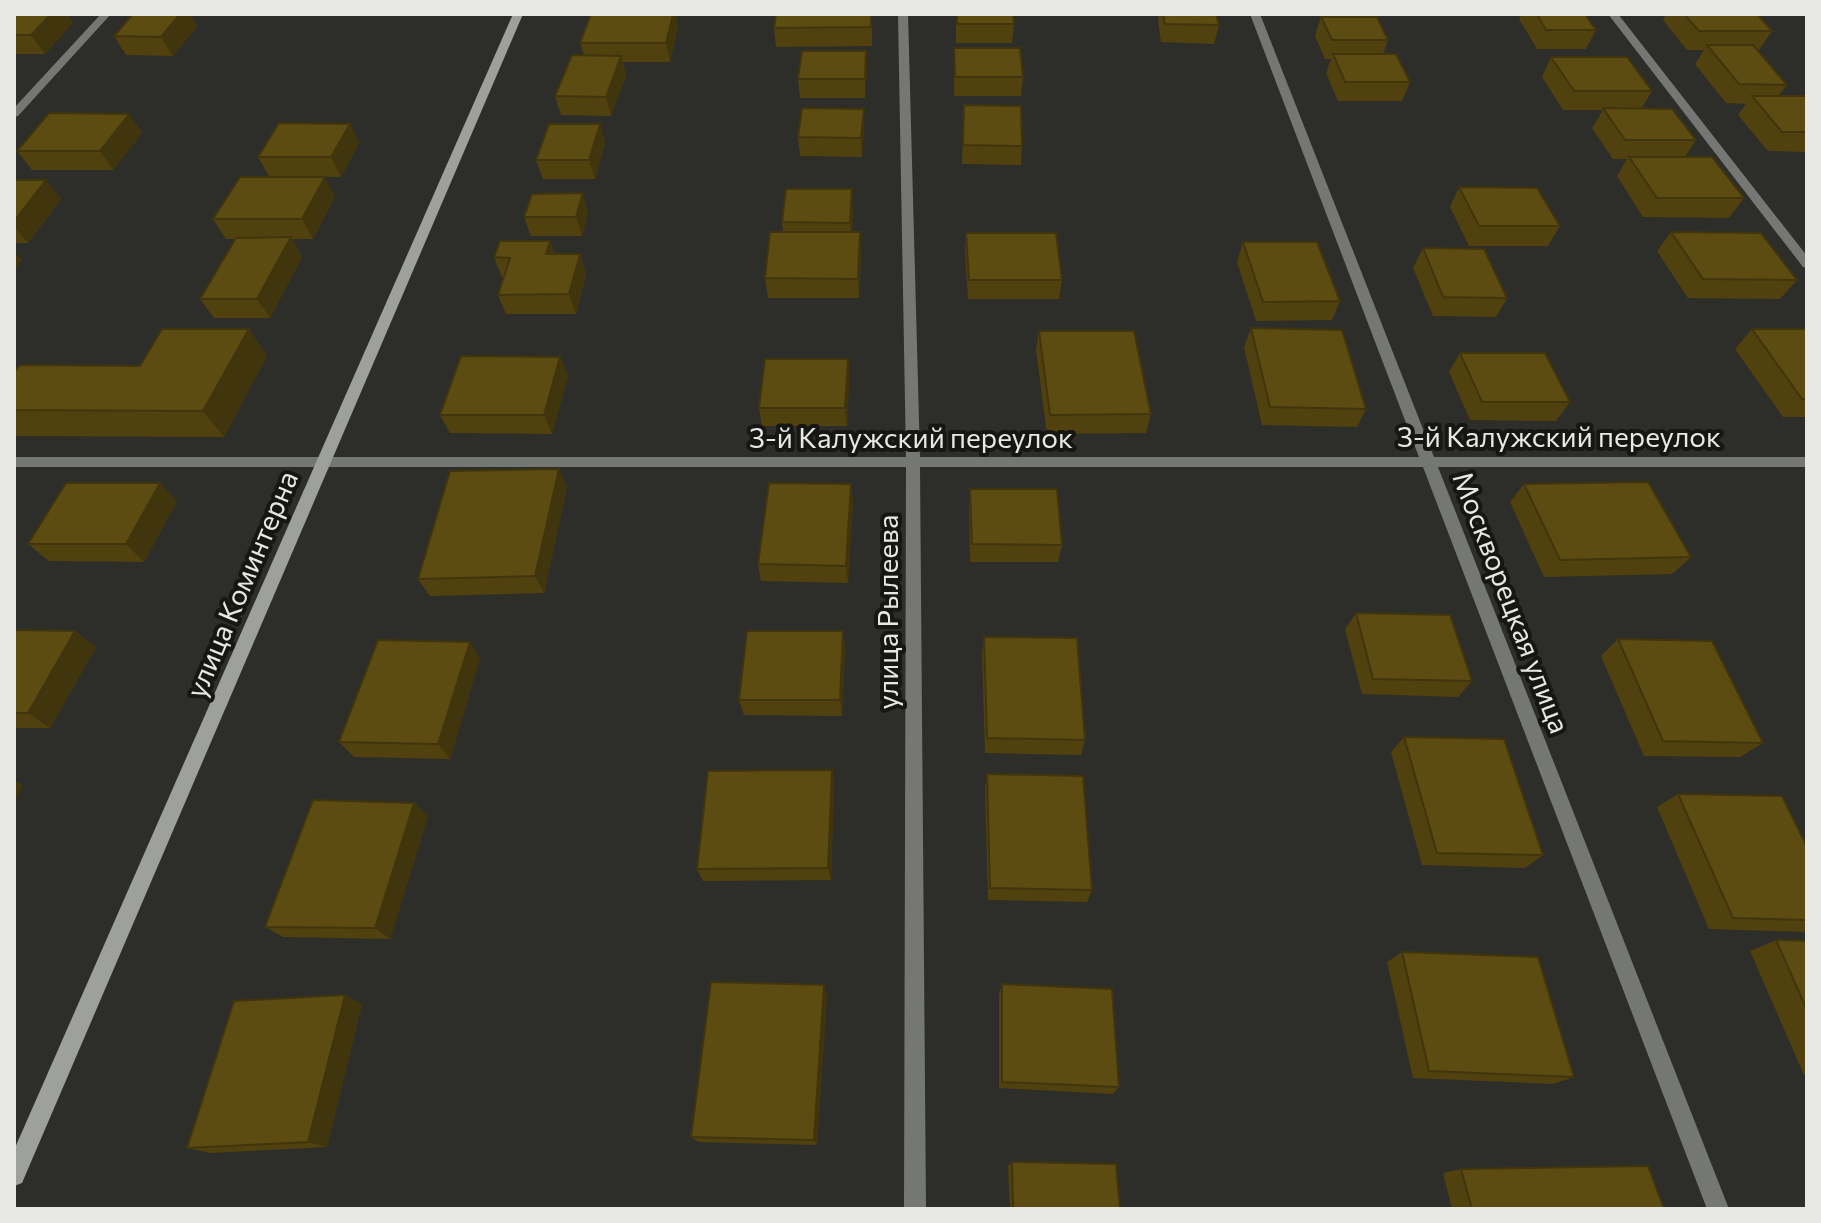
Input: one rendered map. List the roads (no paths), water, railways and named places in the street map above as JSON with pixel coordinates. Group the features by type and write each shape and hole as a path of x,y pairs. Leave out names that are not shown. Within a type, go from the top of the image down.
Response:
{"street":[{"path":"14,114 106,14"},
{"name":"улица Коминтерна","path":"14,1175 518,14"},
{"name":"улица Рылеева","path":"903,14 913,464 915,1209"},
{"name":"Москворецкая улица","path":"1255,14 1718,1209"},
{"path":"1613,14 1807,264"},
{"name":"3-й Калужский переулок","path":"14,462 1807,462"}]}
